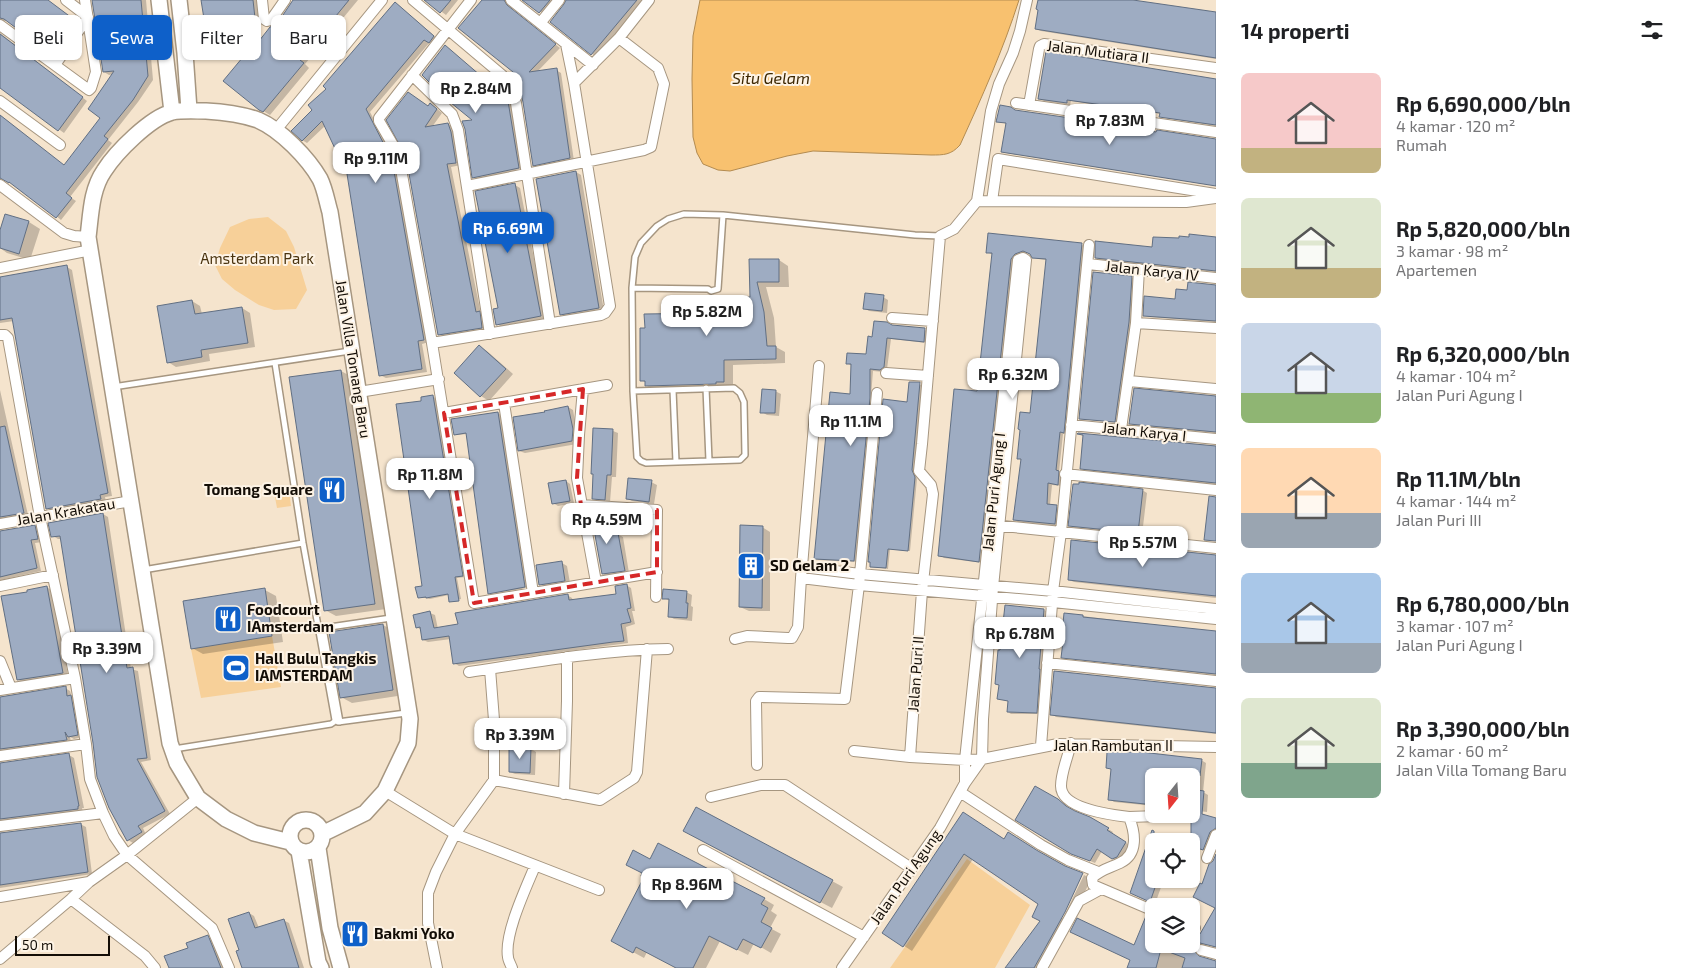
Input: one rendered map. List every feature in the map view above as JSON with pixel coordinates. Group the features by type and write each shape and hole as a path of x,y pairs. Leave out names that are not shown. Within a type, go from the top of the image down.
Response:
{"street":[{"path":"66,0 88,16"},
{"path":"0,25 89,90 96,72 85,0"},
{"path":"159,0 172,112"},
{"path":"179,0 182,26"},
{"path":"262,0 264,19 267,21 271,20 285,0"},
{"path":"276,130 382,0"},
{"path":"413,0 508,82 516,103 550,324"},
{"path":"471,0 379,118 379,121 398,158 432,343 474,603 657,572"},
{"path":"511,0 593,65"},
{"path":"541,22 558,0"},
{"path":"574,83 619,38 649,0"},
{"path":"940,236 954,229 977,201 991,111 999,84 1013,53 1027,0"},
{"path":"55,65 88,16"},
{"path":"467,186 651,147 664,84 658,68 619,38"},
{"path":"432,343 601,315 606,313 610,306 566,44"},
{"name":"Jalan Mutiara II","path":"1029,105 1039,49 1044,44 1216,68"},
{"path":"186,60 189,110"},
{"path":"412,75 452,114 458,130 490,334"},
{"path":"0,101 60,145"},
{"path":"1016,103 1216,132"},
{"name":"Jalan Villa Tomang Baru","path":"295,846 254,833 226,819 198,798 177,764 170,743 90,243 93,197 103,171 127,143 158,118 172,112 189,110 231,113 258,121 276,130 302,155 321,181 330,212 410,719 408,743 386,791 365,813 320,841"},
{"path":"992,201 998,159 1216,194"},
{"path":"0,185 64,232 90,243"},
{"path":"977,201 1186,202 1216,198"},
{"name":"Jalan Puri II","path":"910,757 922,591 933,494 931,485 921,474 919,468 940,236"},
{"path":"0,268 90,243"},
{"path":"1041,746 1053,597 1089,245"},
{"name":"Jalan Puri Agung I","path":"963,788 965,760 988,592 1011,375 1026,260 1022,258 1018,260 1011,375"},
{"name":"Jalan Karya IV","path":"1088,264 1216,278"},
{"path":"1121,429 1136,323 1139,269"},
{"path":"892,318 933,321"},
{"path":"1136,323 1216,328"},
{"path":"3,335 8,338 40,517 75,678 90,779 114,836 127,855 212,928 229,968"},
{"path":"735,638 747,636 792,638 798,628 800,578 819,366"},
{"path":"886,373 928,376"},
{"path":"359,392 438,379"},
{"path":"1129,381 1216,389"},
{"path":"444,414 607,385"},
{"path":"583,389 578,435 577,478 596,582"},
{"path":"757,765 756,701 760,697 845,699 859,585 877,393"},
{"path":"504,403 533,593"},
{"name":"Jalan Karya I","path":"1071,425 1216,439"},
{"path":"1065,474 1216,490"},
{"name":"Jalan Krakatau","path":"0,524 131,500"},
{"path":"582,505 657,510 656,597"},
{"path":"995,525 1216,548"},
{"path":"802,567 924,580 988,592"},
{"path":"0,586 53,575"},
{"path":"800,578 922,591 988,592 1053,597 1178,611 1216,619"},
{"name":"Jalan Puri Agung I","path":"982,759 988,592"},
{"path":"1178,611 1216,609"},
{"path":"469,672 567,658 647,649 668,649"},
{"path":"494,780 600,800 636,776 647,649"},
{"path":"564,794 567,658"},
{"path":"0,661 11,688"},
{"path":"1047,663 1216,681"},
{"path":"437,968 428,923 428,893 455,834 494,780 494,720 490,669"},
{"path":"0,690 75,678"},
{"path":"1071,743 1061,788 1066,797 1095,812 1128,817 1145,816"},
{"name":"Jalan Rambutan II","path":"854,751 965,760 982,759 1041,746 1071,743 1216,747"},
{"path":"0,756 86,744"},
{"name":"Jalan Puri Agung","path":"842,968 940,828 982,759"},
{"path":"711,797 761,785 785,785 911,868"},
{"path":"963,788 1041,845 1068,860 1098,872"},
{"path":"386,791 455,834 599,890"},
{"path":"0,959 89,882 127,855 198,798"},
{"path":"0,826 103,813"},
{"path":"1128,817 1135,838 1128,858 1098,872 1092,878 1092,882 1093,885 1101,889 1145,907"},
{"path":"321,968 318,962 295,846 289,835 295,824 304,820 316,823 320,828 330,928 341,968"},
{"path":"1208,858 1216,835"},
{"path":"295,846 305,853 312,852 320,841"},
{"path":"703,850 864,937"},
{"path":"512,968 508,956 508,940 535,866"},
{"path":"0,897 89,882"},
{"path":"1042,968 1079,901 1101,889"},
{"path":"71,899 145,956 155,968"},
{"path":"1201,950 1216,954"}],"lane":[{"path":"633,391 734,388 740,393 744,402 745,455 740,460 646,463 637,457 633,391 632,288 635,257 641,243 657,226 668,219 684,214 724,215 940,236"},
{"path":"632,288 708,289 711,291 718,289 724,215"},
{"path":"113,388 352,351"},
{"path":"275,363 302,543 334,722"},
{"path":"706,388 709,461"},
{"path":"673,390 676,462"},
{"path":"142,570 302,543"},
{"path":"340,722 323,628 394,618"},
{"path":"172,750 334,722 409,712"}],"highlighted area":[{"path":"583,389 577,478 581,505 657,510 657,572 474,603 444,413"}],"green space":[{"name":"Amsterdam Park","path":"268,217 286,231 294,247 307,290 296,309 274,310 259,305 235,290 222,279 215,265 220,248 230,227 249,219"},
{"path":"289,490 291,506 277,508 274,492"},
{"name":"Hall Bulu Tangkis IAMSTERDAM","path":"272,636 281,687 201,698 191,649"},
{"path":"967,859 1030,905 995,968 890,968"}],"water":[{"name":"Situ Gelam","path":"700,0 1019,0 984,91 960,145 954,151 931,155 813,151 730,171 718,170 703,164 697,153 693,137 693,36"}],"building":[{"path":"0,0 48,0 68,15 15,15 15,27 0,18"},
{"path":"92,0 141,0 142,15 94,15"},
{"path":"201,0 253,0 255,15 203,15"},
{"path":"293,0 349,0 337,15 283,15"},
{"path":"424,0 451,0 440,13"},
{"path":"482,0 504,0 507,5 556,44 529,72 557,68 570,158 533,166 523,102 513,72 458,28"},
{"path":"522,0 550,0 539,13"},
{"path":"566,0 637,0 591,55 550,22"},
{"path":"1038,0 1133,0 1216,12 1216,58 1035,29"},
{"path":"395,2 434,36 429,43 424,40 366,109 392,160 424,340 418,341 422,369 379,376 347,174 322,121 302,141 291,131 312,110 308,105 326,89 323,86"},
{"path":"270,27 271,60 300,60 304,63 263,112 223,81 240,60 261,60 261,38"},
{"path":"0,34 15,45 15,60 34,60 83,97 58,131 0,88"},
{"path":"445,45 488,82 473,99 507,95 519,168 472,178 465,129 462,121 472,120 445,98 422,75"},
{"path":"1046,51 1216,79 1216,125 1159,117 1160,113 1067,100 1067,103 1038,99"},
{"path":"101,60 147,60 148,76 133,100 104,136 108,139 66,193 72,198 56,218 9,182 0,178 0,115 64,165 100,118 88,109 114,71 103,72"},
{"path":"408,92 428,106 430,103 437,109 425,127 448,123 451,132 456,163 447,164 476,312 480,311 482,328 438,335 406,157 386,120"},
{"path":"1000,105 1011,107 1015,110 1156,132 1157,130 1216,139 1216,186 1001,152 1006,123 996,122"},
{"path":"576,171 599,308 560,315 536,179"},
{"path":"515,183 541,316 496,325 493,309 498,308 475,191"},
{"path":"5,214 29,221 19,254 0,248 0,230"},
{"path":"988,233 1082,243 1064,433 1060,432 1056,470 1059,471 1058,485 1048,483 1047,504 1057,505 1055,524 1013,520 1021,459 1017,459 1020,412 1030,413 1046,259 1032,258 1030,254 1023,251 1015,254 1011,259 979,562 938,556 954,389 977,391 992,253 986,253"},
{"path":"1189,234 1216,237 1216,271 1095,258 1095,241 1152,247 1153,237 1179,238 1179,236 1189,237"},
{"path":"749,259 779,259 779,282 757,282 764,312 767,346 776,346 776,359 724,360 724,382 716,382 716,384 645,386 645,381 640,381 640,328 645,328 644,314 715,313 718,300 750,297"},
{"path":"67,265 108,493 100,495 101,499 46,509 12,318 0,320 0,277"},
{"path":"1093,272 1132,276 1129,322 1115,422 1079,419"},
{"path":"1188,282 1216,285 1216,321 1143,316 1144,296 1175,299 1176,289 1187,290"},
{"path":"865,293 884,295 882,311 863,309"},
{"path":"192,300 195,314 242,307 248,343 201,350 202,357 167,363 157,306"},
{"path":"874,321 887,322 892,325 925,328 924,342 887,338 884,367 880,370 870,369 870,398 854,561 814,559 830,392 850,394 851,364 846,364 847,353 866,354 868,336 872,337"},
{"path":"479,345 506,369 480,397 454,373"},
{"name":"Tomang Square","path":"341,370 375,604 324,611 289,377"},
{"path":"909,382 920,382 912,470 915,477 908,551 888,549 886,568 870,567 870,562 868,562 883,399 907,402"},
{"path":"1134,388 1216,396 1216,432 1129,424"},
{"path":"762,389 776,390 775,413 760,413"},
{"path":"433,395 463,576 455,577 459,601 449,602 448,594 418,598 415,587 422,586 396,404 421,401 421,397"},
{"path":"568,406 573,429 572,441 518,451 513,417"},
{"path":"498,412 525,587 488,594 466,433 454,435 451,419"},
{"path":"5,426 24,513 0,517 0,427"},
{"path":"593,428 613,429 611,475 607,475 605,500 592,499"},
{"path":"1078,433 1216,446 1216,483 1080,469 1083,435"},
{"path":"628,478 652,480 649,502 626,499"},
{"path":"566,480 570,501 552,504 548,483"},
{"path":"1079,482 1143,489 1138,533 1068,526 1073,484 1079,484"},
{"path":"1209,496 1216,497 1216,541 1204,540"},
{"path":"103,513 127,668 133,667 147,758 137,759 165,811 138,826 142,832 127,841 109,808 97,777 60,536 51,537 48,523"},
{"path":"591,513 608,514 610,534 618,533 625,571 602,574"},
{"path":"35,525 38,539 31,540 37,568 0,577 0,531"},
{"name":"SD Gelam 2","path":"740,525 763,526 762,608 739,607"},
{"path":"1071,540 1216,555 1216,596 1068,580"},
{"path":"562,561 565,581 539,585 536,565"},
{"path":"627,584 631,608 627,609 631,622 621,624 624,641 453,664 449,636 422,640 420,627 416,628 413,615 430,611 434,628 458,624 455,613 568,594 569,600 616,594 615,586"},
{"path":"47,586 63,673 17,680 1,596 27,592 27,590"},
{"name":"Foodcourt IAmsterdam","path":"265,588 272,636 191,649 183,601"},
{"path":"663,589 687,591 687,618 668,617 669,599 662,599"},
{"path":"1005,605 1044,609 1037,713 1007,712 1008,701 997,699 999,685 995,684"},
{"path":"1064,613 1083,615 1083,617 1216,631 1216,674 1061,658"},
{"path":"383,624 393,690 340,698 329,632"},
{"path":"1054,671 1216,688 1216,733 1050,715"},
{"path":"66,686 67,696 71,695 78,735 68,737 65,732 67,740 0,749 0,697"},
{"path":"509,747 531,748 530,773 509,772"},
{"path":"1107,752 1141,752 1202,759 1200,776 1200,768 1145,768 1145,804 1108,800 1111,769 1106,768"},
{"path":"69,753 78,809 0,819 0,763"},
{"path":"1035,786 1058,799 1066,806 1109,828 1107,830 1126,842 1117,857 1112,859 1097,849 1090,861 1071,854 1015,820"},
{"path":"1200,790 1204,791 1202,814 1216,818 1216,828 1210,832 1203,850 1200,849 1200,833 1191,833 1191,823 1200,823"},
{"path":"696,807 833,880 820,903 683,831"},
{"path":"963,812 1004,839 1008,832 1065,866 1083,873 1065,912 1034,968 1005,968 1040,921 1032,917 1038,904 964,854 903,947 882,933"},
{"path":"81,823 88,872 0,885 0,833"},
{"path":"658,843 765,898 761,904 768,908 761,922 772,928 761,948 743,939 737,950 709,936 693,968 676,968 636,947 633,953 611,941 644,877 641,876 642,873 626,865 633,850 650,859"},
{"path":"1145,850 1145,888 1155,888 1151,898 1145,898 1145,900 1130,893"},
{"path":"1216,854 1216,947 1200,943 1200,934 1215,908 1200,900 1200,898 1193,897 1198,888 1200,888 1200,883 1202,884 1209,864 1213,861"},
{"path":"249,912 255,928 284,919 299,968 242,968 236,951 239,950 228,919"},
{"path":"1077,918 1134,945 1145,918 1145,953 1160,953 1156,968 1127,968 1130,960 1070,932"},
{"path":"208,935 221,968 169,968 164,956 188,948 186,943"},
{"path":"1172,953 1196,953 1199,956 1216,961 1216,968 1182,968 1185,958"}],"place":[{"name":"Tomang Square","path":"332,490"},
{"name":"SD Gelam 2","path":"751,566"},
{"name":"Foodcourt IAmsterdam","path":"228,619"},
{"name":"Hall Bulu Tangkis IAMSTERDAM","path":"236,668"},
{"name":"Bakmi Yoko","path":"355,934"}]}
